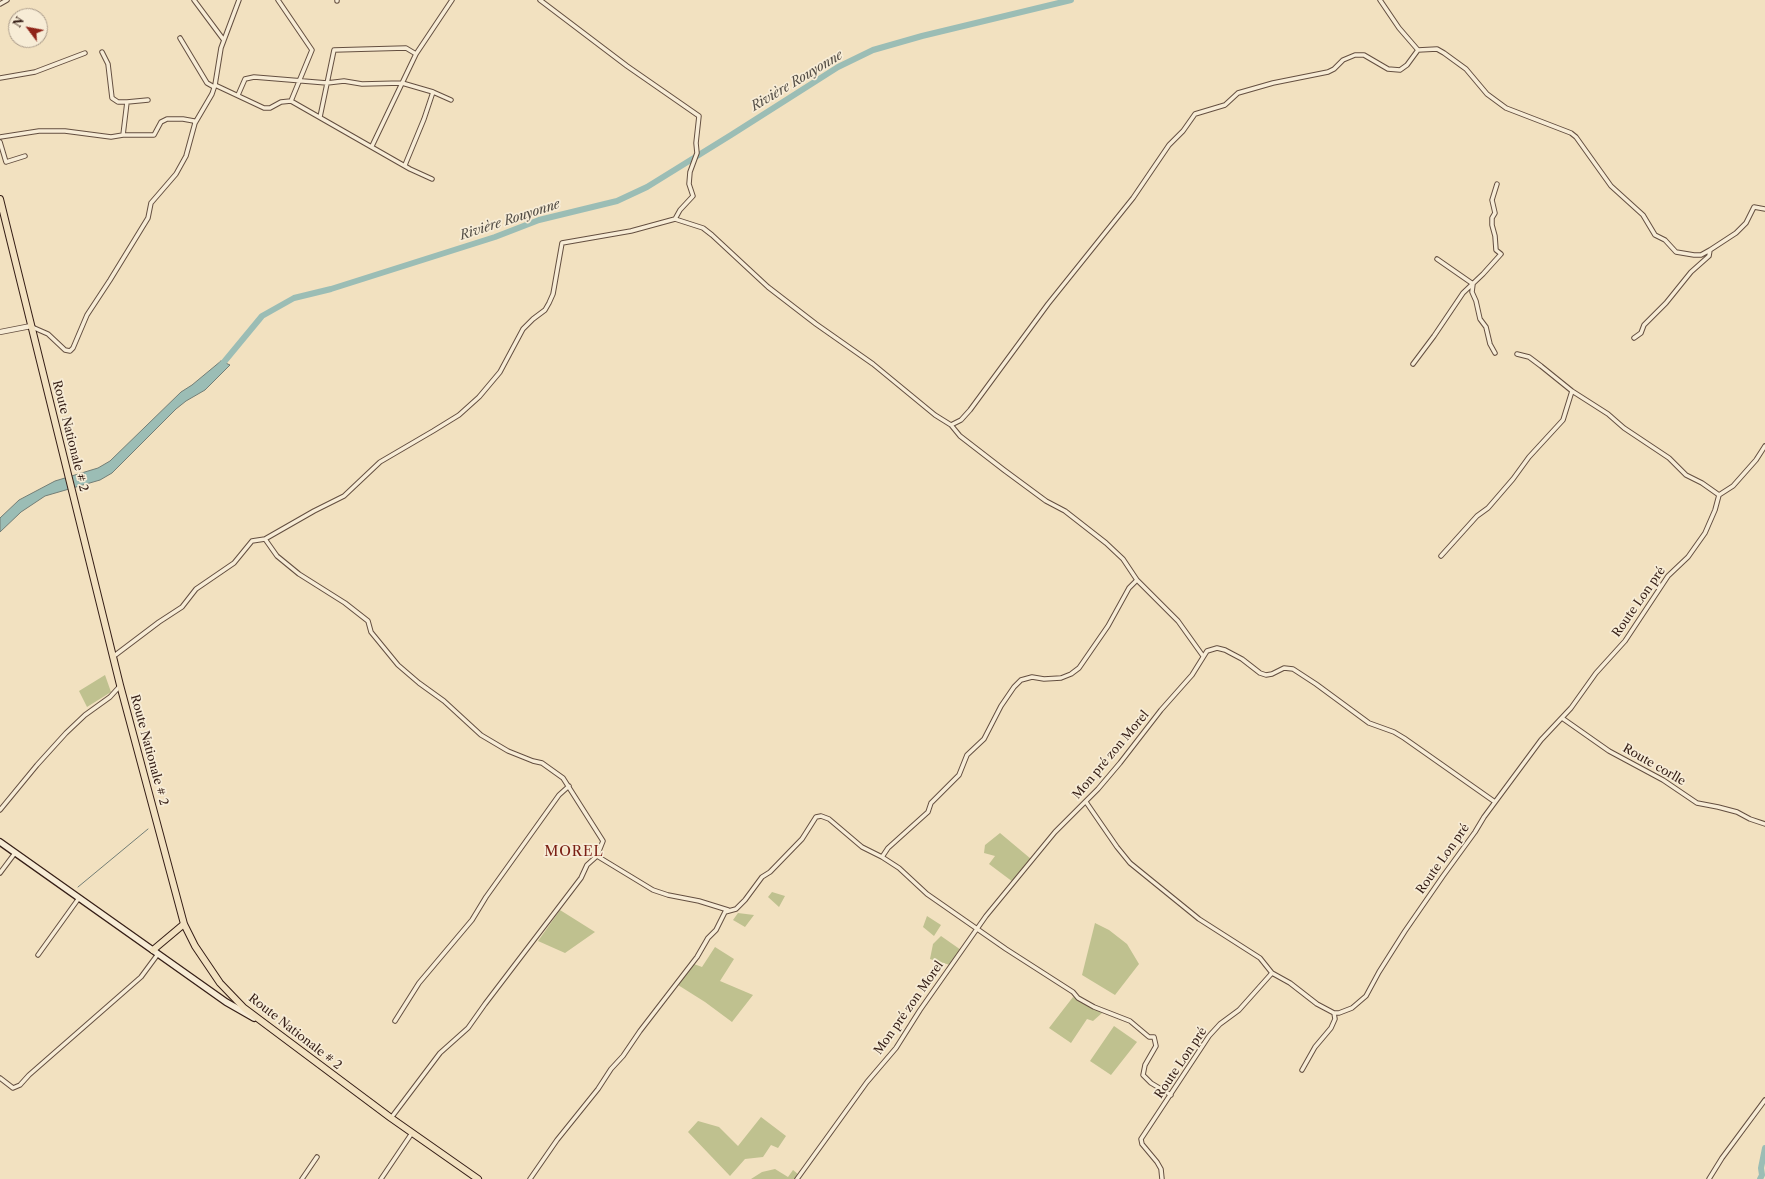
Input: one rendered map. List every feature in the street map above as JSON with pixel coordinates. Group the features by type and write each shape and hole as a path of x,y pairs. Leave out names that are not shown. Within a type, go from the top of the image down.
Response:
{"main road":[{"name":"Route Nationale # 2","path":"0,199 120,685 184,924 195,946 220,983 244,1008 469,1176 478,1179"},
{"path":"0,842 226,1002 264,1024"},
{"path":"156,952 184,924"}],"street":[{"path":"0,4 8,0"},
{"path":"194,0 223,39"},
{"path":"0,332 31,326 48,334 65,350 72,350 87,315 148,218 151,203 176,174 186,156 195,123 204,110 215,86 223,39 239,0"},
{"path":"278,0 311,47 311,54 291,101"},
{"path":"372,146 416,54 452,0"},
{"path":"540,0 627,66 699,116 696,143 697,153 690,172 689,184 693,196 680,210 675,219"},
{"path":"1380,0 1399,28 1418,50"},
{"path":"180,38 207,84 238,95 264,108 270,108 281,102 291,101 405,166 432,179"},
{"path":"320,117 334,50 406,48 416,54"},
{"path":"1418,50 1437,49 1466,69 1487,94 1506,108 1571,133 1576,137 1612,186 1643,215 1655,235 1665,240 1676,252 1701,255 1736,233 1746,223 1754,207 1765,209"},
{"path":"951,425 961,420 970,410 1048,304 1133,198 1169,144 1183,131 1195,114 1225,105 1238,93 1273,83 1328,72 1334,69 1342,60 1356,55 1364,55 1388,69 1400,70 1407,65 1418,50"},
{"path":"102,52 108,64 112,98 118,102 148,100"},
{"path":"0,78 35,72 85,53"},
{"path":"238,95 246,78 300,80 327,83 344,81 362,84 402,84 433,92 451,100"},
{"path":"405,166 433,92"},
{"path":"123,135 127,102"},
{"path":"0,137 39,131 65,131 111,137 123,135 154,135 161,122 167,119 183,119 194,121 195,123"},
{"path":"0,142 6,162 25,156"},
{"path":"1413,364 1434,336 1463,292 1473,284 1501,254 1496,250 1495,236 1492,225 1492,218 1495,213 1492,200 1497,184"},
{"path":"114,656 160,622 182,608 196,589 234,563 252,541 265,539 344,496 380,462 433,432 459,415 479,397 500,372 523,329 545,310 550,303 562,243 631,231 675,219 703,228 768,287 816,324 873,364 935,415 951,425 960,436 993,462 1046,501 1065,511 1106,543 1123,559 1137,580 1178,621 1203,656 1207,651 1218,648 1225,650 1242,659 1260,673 1266,675 1272,674 1284,668 1293,668 1369,723 1394,732 1404,738 1495,802"},
{"path":"1634,338 1641,333 1644,325 1666,303 1691,272 1709,256 1710,250"},
{"path":"1437,259 1473,284"},
{"path":"1473,284 1472,292 1476,301 1480,319 1486,327 1490,344 1495,353"},
{"path":"1518,354 1529,358 1572,391 1608,414 1624,428 1669,458 1686,475 1702,483 1719,495 1733,486 1756,460 1765,446"},
{"path":"1441,556 1477,516 1488,508 1513,479 1529,457 1563,420 1572,391"},
{"name":"Route Lon pré","path":"1334,1013 1339,1013 1352,1008 1366,996 1379,972 1405,931 1495,802 1541,740 1571,708 1596,673 1626,640 1668,576 1688,557 1704,532 1715,510 1719,495"},
{"path":"265,539 277,556 299,574 345,603 368,621 371,632 398,665 419,683 444,701 481,735 508,751 542,763 563,778 603,840 597,856 587,865 581,878 468,1028 440,1053 391,1118"},
{"path":"882,857 888,848 928,812 931,804 959,775 967,755 984,739 1001,706 1014,687 1021,680 1032,676 1044,679 1061,678 1071,674 1079,668 1108,626 1129,588 1137,580"},
{"name":"Mon pré zon Morel","path":"797,1179 867,1082 896,1048 920,1010 977,929 1055,832 1086,802 1120,763 1161,710 1185,685 1203,656"},
{"path":"0,810 37,764 66,733 85,715 110,697 120,685"},
{"name":"Route corlle","path":"1562,718 1609,751 1663,780 1697,803 1737,812 1750,819 1765,824"},
{"path":"395,1021 419,983 472,920 558,795 569,786"},
{"path":"1086,802 1116,847 1130,863 1199,919 1260,958 1272,973 1290,983 1317,1004 1334,1013 1335,1019 1331,1028 1315,1047 1302,1070"},
{"path":"530,1179 561,1134 598,1089 611,1069 624,1056 640,1031 697,957 708,938 716,930 725,912 736,909 745,900 762,877 770,872 802,839 816,817 821,816 829,819 871,853 882,857 899,868 927,894 1073,992 1078,998 1094,1007 1130,1021 1149,1037 1154,1037 1156,1046 1145,1065 1143,1075 1151,1083 1171,1095"},
{"path":"0,873 15,853"},
{"path":"597,856 653,890 668,895 699,901 729,911"},
{"path":"38,955 79,898"},
{"path":"0,1078 13,1088 20,1085 29,1075 141,976 156,952"},
{"name":"Route Lon pré","path":"1162,1179 1161,1169 1142,1144 1141,1139 1209,1036 1220,1024 1239,1010 1272,973"},
{"path":"1708,1179 1765,1100"},
{"path":"381,1179 412,1133"},
{"path":"302,1179 317,1157"}],"green space":[{"path":"105,675 111,692 87,707 79,691"},
{"path":"1000,833 1031,859 1013,882 989,864 995,856 984,853 985,845"},
{"path":"772,892 785,896 779,907 768,897"},
{"path":"560,910 595,932 565,953 538,941"},
{"path":"738,913 754,915 745,927 733,920"},
{"path":"927,916 941,925 934,936 923,927"},
{"path":"1095,923 1109,930 1127,944 1139,964 1115,995 1082,975"},
{"path":"941,936 961,950 950,965 930,959 933,944"},
{"path":"715,947 734,959 720,981 753,995 732,1022 705,1002 678,985 694,964 702,967"},
{"path":"1073,997 1102,1013 1093,1021 1087,1019 1071,1043 1049,1028"},
{"path":"1114,1026 1137,1042 1111,1075 1090,1061"},
{"path":"761,1117 786,1136 778,1148 771,1145 763,1157 745,1159 730,1176 688,1132 698,1121 719,1127 738,1146"},
{"path":"775,1169 788,1177 793,1170 799,1175 796,1179 751,1179 762,1172"}],"water":[{"path":"221,361 230,365 205,390 186,401 176,409 112,473 100,480 45,496 21,512 0,532 0,518 19,500 55,481 98,468 110,461 181,392 192,385"}],"waterway":[{"name":"Rivière Rouyonne","path":"219,368 262,316 294,298 331,289 495,237 539,220 617,201 647,187 838,67 873,50 922,36 1071,0"},
{"path":"78,887 148,829"},
{"path":"1760,1179 1762,1175 1761,1168 1765,1148"}],"district":[{"name":"MOREL","path":"574,852"}]}
